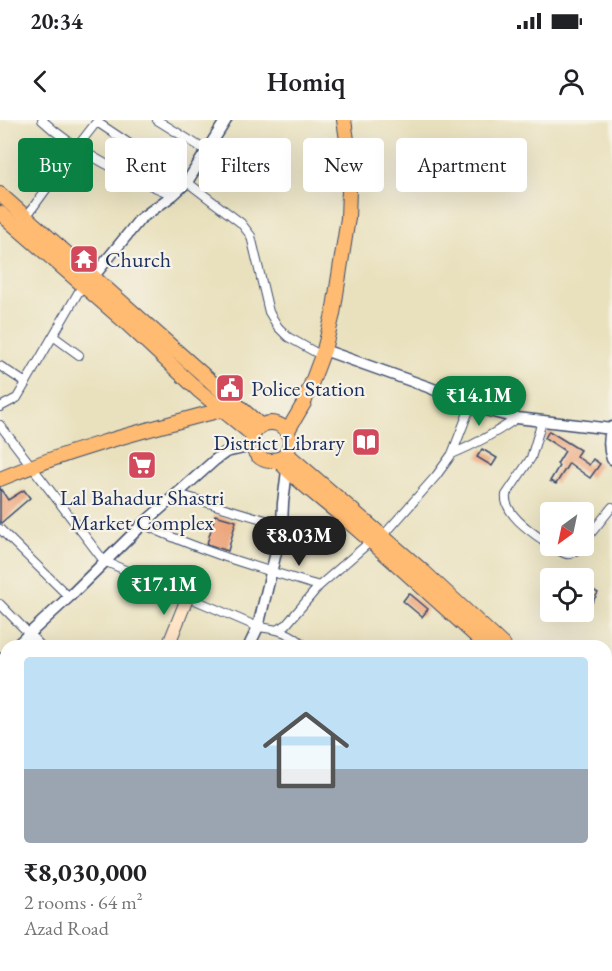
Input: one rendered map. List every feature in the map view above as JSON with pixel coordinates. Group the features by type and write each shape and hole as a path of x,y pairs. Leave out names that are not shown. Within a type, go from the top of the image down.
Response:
{"main road":[{"path":"287,432 304,403 323,353 333,314 348,218 350,160 344,120"},
{"path":"0,194 26,217 124,321 221,410 255,436"},
{"path":"0,213 87,281 255,436"},
{"path":"0,479 31,466 125,436 221,410"},
{"path":"268,423 275,423 287,432 290,439 289,446 281,456 272,460 262,458 254,451 255,436 268,423"},
{"path":"281,456 287,470 322,499 424,572 498,640"},
{"path":"281,456 377,539 481,640"},
{"path":"170,640 188,596"}],"street":[{"path":"42,120 65,138"},
{"path":"157,120 199,146"},
{"path":"215,138 226,120"},
{"path":"84,138 98,121 123,138"},
{"path":"93,157 173,195"},
{"path":"199,163 187,182 247,229 251,236 269,312 278,327 288,337 323,353 387,372 485,410 517,418 612,428 609,439 612,459"},
{"path":"26,217 44,192"},
{"path":"0,407 17,398 87,281 140,219 176,192"},
{"path":"53,336 79,355"},
{"path":"0,366 26,383"},
{"path":"278,629 286,625 319,586 377,539 436,476 452,454 471,405"},
{"path":"452,454 478,443 517,418"},
{"path":"540,538 516,519 505,500 531,458 542,421"},
{"path":"0,426 104,561 258,627 278,629 298,640"},
{"path":"23,640 142,524 215,460 255,436"},
{"path":"252,640 258,627 282,525 287,470"},
{"path":"178,494 282,525"},
{"path":"594,530 612,507"},
{"path":"142,524 206,550 319,586"},
{"path":"0,529 69,597"},
{"path":"0,604 34,640"}],"building":[{"path":"549,431 580,450 576,456 589,465 593,459 600,464 590,478 569,463 556,484 550,481 565,451 545,438"},
{"path":"482,449 497,458 492,466 477,457"},
{"path":"0,488 8,500 24,490 30,498 1,523 0,523"},
{"path":"215,515 236,521 228,551 207,544"},
{"path":"409,593 428,609 422,617 403,601"}],"place":[{"name":"Church","path":"84,259"},
{"name":"Police Station","path":"230,388"},
{"name":"District Library","path":"366,442"},
{"name":"Lal Bahadur Shastri Market Complex","path":"142,465"}]}
